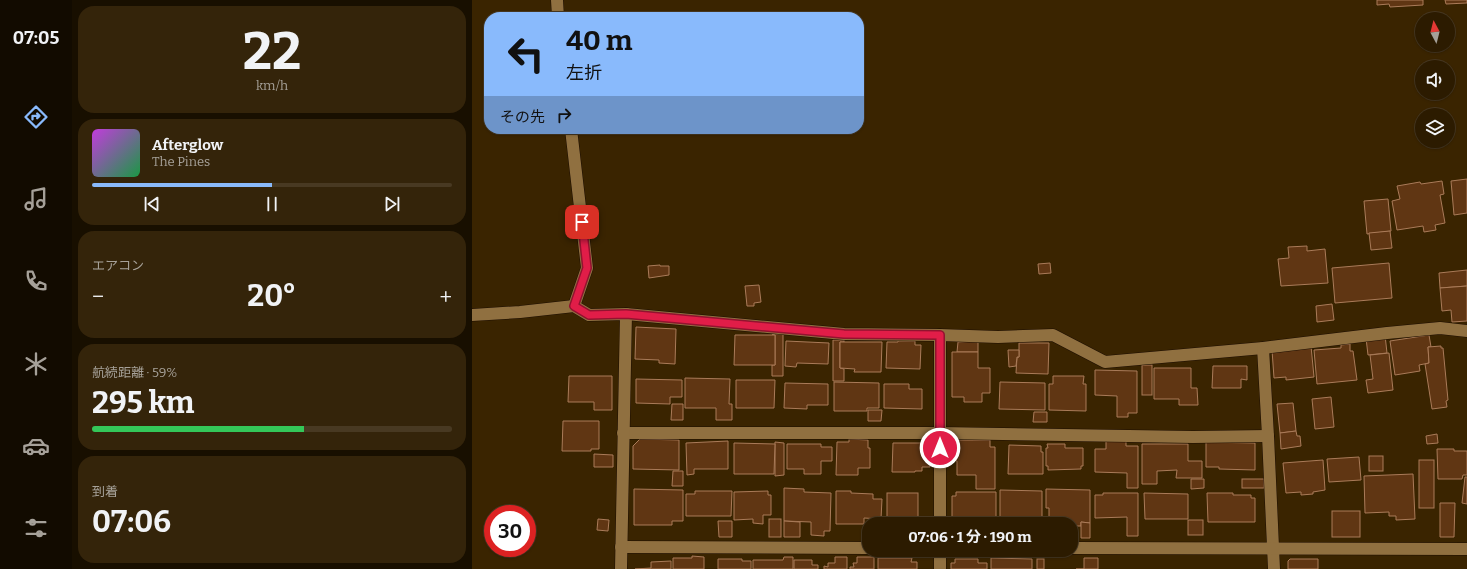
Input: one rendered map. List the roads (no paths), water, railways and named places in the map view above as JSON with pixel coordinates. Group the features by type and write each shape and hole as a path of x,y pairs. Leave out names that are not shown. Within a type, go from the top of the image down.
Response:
{"street":[{"path":"556,0 557,12"},
{"path":"572,134 587,268 574,306"},
{"path":"472,315 520,312 574,306 589,315 626,314 844,334 998,337 1053,336 1105,362 1262,348 1440,328 1467,331"},
{"path":"621,569 626,314"},
{"path":"940,335 940,517"},
{"path":"1262,348 1268,436 1274,569"},
{"path":"623,433 940,433 1193,437 1268,436"},
{"path":"621,547 862,548"},
{"path":"1078,548 1467,549"},
{"path":"940,557 940,569"}]}
